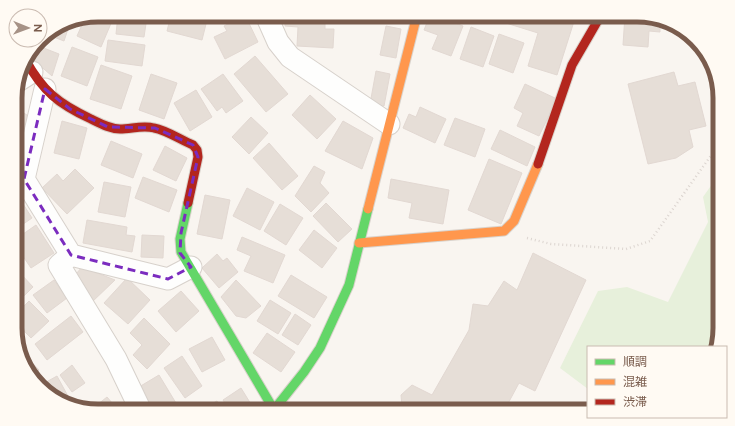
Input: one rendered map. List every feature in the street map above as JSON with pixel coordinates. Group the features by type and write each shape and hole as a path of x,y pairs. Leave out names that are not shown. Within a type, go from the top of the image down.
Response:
{"street":[{"path":"269,22 278,42 290,57 389,124"},
{"path":"279,404 320,348 349,285 415,22"},
{"path":"359,243 504,231 514,221 538,166 572,65 597,22"},
{"path":"27,73 54,98 70,109 108,127 120,129 147,127 155,128 193,145 197,150 198,157 179,244 180,252 270,404"},
{"path":"45,89 24,179 71,255 168,279 190,267"},
{"path":"71,255 59,265 116,359 138,404"}],"path":[{"path":"504,231 558,245 626,249 650,241 713,153"}],"highlighted area":[{"path":"45,89 70,109 108,127 155,128 193,145 198,157 181,233 180,253 191,267 168,279 71,255 24,179"}],"green space":[{"path":"713,183 713,333 711,346 587,346 587,388 560,368 598,291 627,287 668,302 708,222 703,197"}],"building":[{"path":"112,22 101,47 77,36 82,24"},
{"path":"117,22 146,22 144,37 116,34"},
{"path":"169,22 206,22 202,40 167,31"},
{"path":"232,22 248,22 258,42 225,59 214,37 227,31 224,26"},
{"path":"285,22 325,22 325,29 334,29 333,48 297,46 298,27 285,26"},
{"path":"427,22 453,22 463,26 451,56 432,49 438,35 424,30"},
{"path":"503,22 574,22 557,75 528,66 538,33"},
{"path":"625,22 647,23 660,26 660,32 649,31 648,47 623,45"},
{"path":"386,26 401,29 396,58 380,55"},
{"path":"471,27 494,36 483,67 460,59"},
{"path":"68,29 64,41 53,37 60,32"},
{"path":"499,34 524,43 513,73 489,64"},
{"path":"108,40 145,45 142,66 105,61"},
{"path":"72,47 98,57 87,86 61,76"},
{"path":"41,48 59,54 52,76 33,60"},
{"path":"255,56 288,94 266,112 234,74"},
{"path":"101,65 132,76 121,109 90,99"},
{"path":"376,71 390,74 384,106 370,104"},
{"path":"674,72 678,86 695,82 706,126 689,130 693,147 676,158 648,164 628,84"},
{"path":"151,74 177,83 164,119 139,110"},
{"path":"223,74 243,101 226,113 222,107 217,111 201,89"},
{"path":"525,84 557,99 539,136 517,126 523,113 514,108"},
{"path":"196,90 212,117 190,131 174,103"},
{"path":"310,95 336,119 317,139 292,115"},
{"path":"420,107 446,119 435,143 403,128 409,114 416,117"},
{"path":"22,112 30,117 22,131"},
{"path":"251,117 268,133 249,154 232,137"},
{"path":"455,118 485,129 475,157 444,145"},
{"path":"62,121 87,128 79,159 54,153"},
{"path":"343,121 373,138 362,169 325,151"},
{"path":"500,130 535,147 527,166 491,149"},
{"path":"111,141 142,154 133,178 101,165"},
{"path":"269,143 298,176 282,190 253,158"},
{"path":"165,146 187,158 176,181 153,170"},
{"path":"489,159 522,173 501,224 468,210"},
{"path":"314,166 325,172 320,183 329,193 311,212 295,196"},
{"path":"75,169 94,188 67,214 42,188 57,174 63,181"},
{"path":"143,177 177,190 169,212 135,198"},
{"path":"391,179 449,190 443,224 409,218 412,203 388,198"},
{"path":"104,182 131,187 125,217 98,212"},
{"path":"247,188 274,202 260,230 233,216"},
{"path":"205,195 230,200 222,239 197,234"},
{"path":"22,202 32,218 22,225"},
{"path":"326,203 352,229 338,242 313,216"},
{"path":"280,204 303,218 286,245 264,231"},
{"path":"87,220 127,227 126,235 135,236 132,252 83,243"},
{"path":"36,225 54,253 31,268 22,255 22,235"},
{"path":"314,230 337,248 322,268 299,250"},
{"path":"142,235 164,236 163,258 141,257"},
{"path":"242,237 285,255 273,283 244,271 251,256 237,250"},
{"path":"533,253 586,280 535,391 519,383 508,404 402,404 401,395 412,385 432,395 469,330 473,304 488,306 504,281 517,290"},
{"path":"217,254 223,261 227,258 238,272 219,288 202,268"},
{"path":"82,267 115,280 92,302 76,274"},
{"path":"22,275 33,287 22,298"},
{"path":"291,275 327,297 314,318 278,296"},
{"path":"127,278 150,300 128,324 104,303"},
{"path":"54,280 67,298 47,313 33,295"},
{"path":"236,280 261,306 246,318 236,316 221,297"},
{"path":"181,291 199,311 176,332 158,311"},
{"path":"270,300 291,313 278,334 257,321"},
{"path":"29,301 49,321 31,338 22,329 22,308"},
{"path":"295,314 311,325 298,345 282,335"},
{"path":"71,316 83,332 47,360 35,344"},
{"path":"144,318 170,344 147,369 133,355 142,345 130,333"},
{"path":"267,333 295,352 281,372 253,353"},
{"path":"212,337 225,360 202,372 189,349"},
{"path":"182,356 202,386 185,398 164,368"},
{"path":"29,360 39,370 37,372"},
{"path":"72,365 85,383 72,392 60,375"},
{"path":"159,375 177,404 149,404 139,387"},
{"path":"57,376 69,398 60,394 45,383"},
{"path":"241,388 251,404 226,404 223,400"},
{"path":"107,397 113,404 98,404"},
{"path":"217,401 218,404 211,404"}],"traffic: fast":[{"path":"188,203 180,239 181,252 270,404"},
{"path":"279,404 304,372 320,348 349,285 368,209"}],"traffic: slow":[{"path":"368,209 415,22"},
{"path":"359,243 504,231 514,221 538,164"}],"traffic: jam":[{"path":"538,164 572,65 597,22"},
{"path":"29,66 45,89 53,96 70,108 102,124 120,129 146,127 159,129 193,145 197,150 198,157 188,203"}]}
